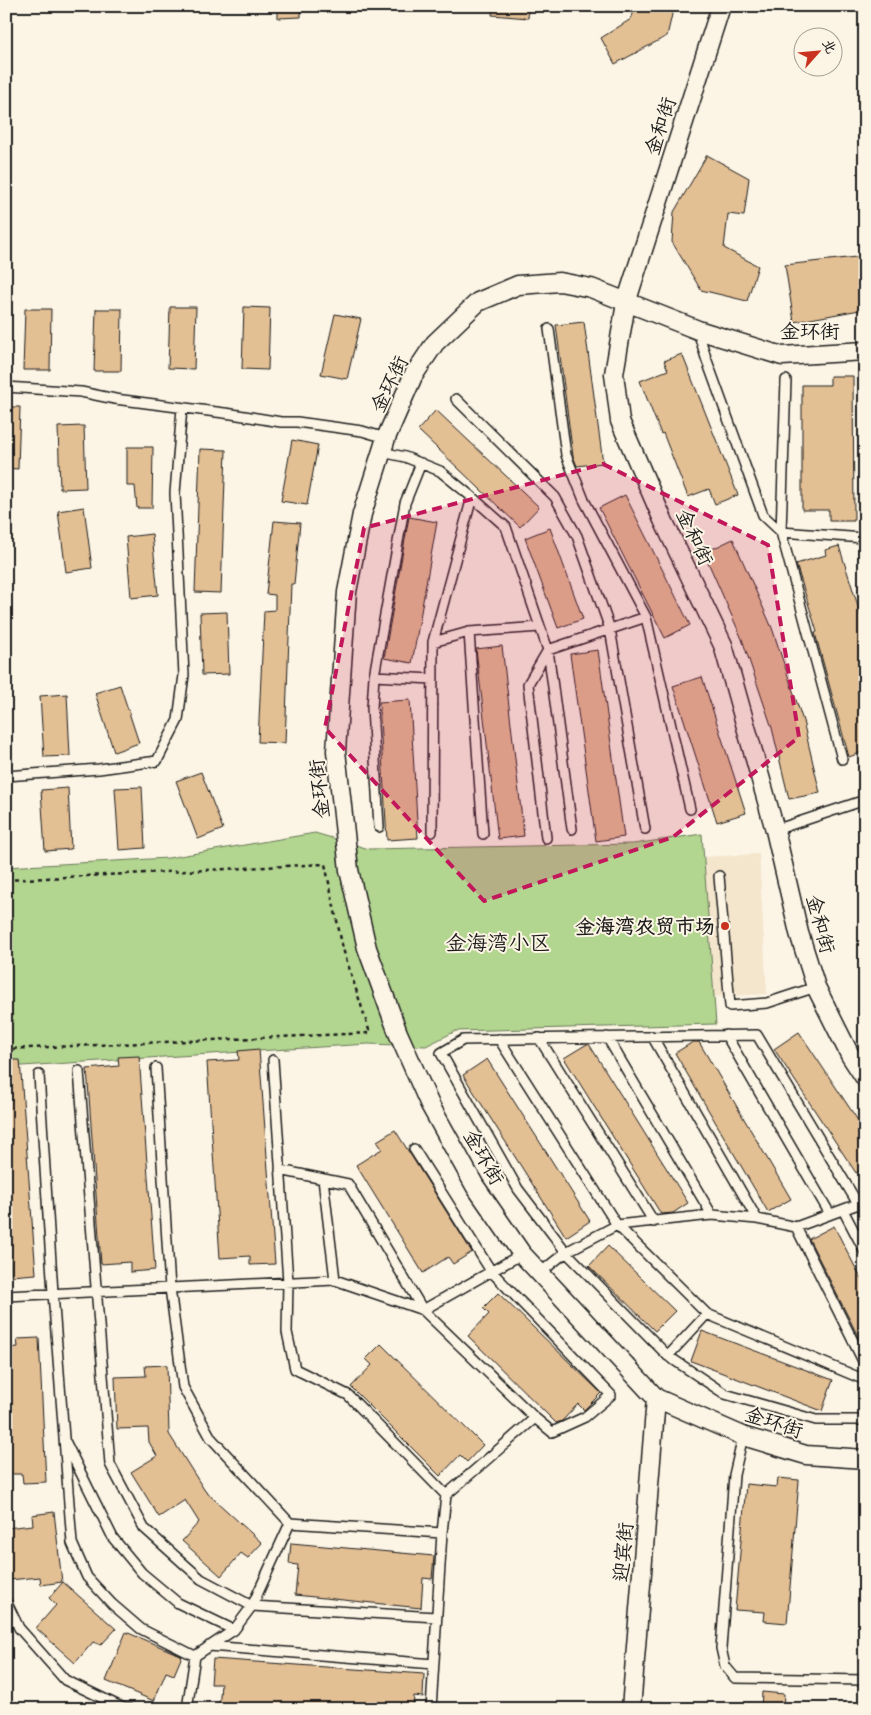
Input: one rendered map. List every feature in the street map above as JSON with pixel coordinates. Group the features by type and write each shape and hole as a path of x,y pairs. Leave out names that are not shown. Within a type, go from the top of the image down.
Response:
{"street":[{"name":"金和街","path":"721,6 626,303 614,374 620,421 663,520 723,646 775,830 799,933 816,987 850,1055 865,1078"},
{"name":"金环街","path":"865,351 782,356 698,330 591,288 560,282 518,285 478,302 435,343 413,376 384,445 362,514 347,592 336,751 348,870 367,948 398,1033 430,1105 475,1186 522,1254 656,1398 743,1436 806,1455 865,1459"},
{"name":"迎宾街","path":"631,1709 656,1398"}],"lane":[{"path":"549,329 566,455 584,500 646,617 690,809"},
{"path":"698,330 706,358 763,515 780,532 864,540 865,477"},
{"path":"786,380 780,532 842,759"},
{"path":"6,387 81,392 115,399 353,430 440,471 506,527 548,650 572,829"},
{"path":"456,399 555,497 577,536 610,629 645,829"},
{"path":"6,776 100,769 157,761 178,720 184,675 174,493 182,408"},
{"path":"379,827 372,708 374,676 405,503 421,463"},
{"path":"432,832 433,642 472,497"},
{"path":"546,838 528,684 548,650 646,617"},
{"path":"433,642 469,632 540,627"},
{"path":"469,632 483,834"},
{"path":"374,676 433,678"},
{"path":"775,830 865,800"},
{"path":"719,876 730,1006 767,1003 816,987"},
{"path":"726,1035 830,1214"},
{"path":"540,1273 566,1252 617,1225 712,1216 757,1219 796,1227 830,1214 862,1206 757,1035 463,1040 441,1053 518,1189 566,1252 668,1356 725,1394 816,1420 865,1420"},
{"path":"652,1036 757,1219"},
{"path":"607,1037 712,1216"},
{"path":"539,1038 654,1222"},
{"path":"499,1039 617,1225 707,1314 865,1380"},
{"path":"273,1060 288,1282 287,1332 295,1369 348,1395 446,1495"},
{"path":"156,1068 170,1288 183,1386 211,1438 290,1523 442,1534"},
{"path":"79,1071 110,1464 144,1528 201,1579 252,1606 436,1617"},
{"path":"39,1075 72,1544 86,1577 112,1604 140,1629 195,1656"},
{"path":"280,1170 348,1184 423,1310 552,1432 585,1417 611,1395 491,1271 414,1149"},
{"path":"323,1179 335,1280"},
{"path":"843,1210 865,1252"},
{"path":"796,1227 865,1365"},
{"path":"6,1296 335,1280 423,1310 522,1254"},
{"path":"668,1356 707,1314"},
{"path":"431,1709 446,1495 536,1418"},
{"path":"743,1436 734,1475 732,1494 721,1648 725,1666 735,1678 865,1680"},
{"path":"64,1439 113,1538 142,1573 178,1603 234,1630"},
{"path":"187,1709 195,1656 234,1630 252,1606 290,1523"},
{"path":"6,1602 18,1628 65,1680 123,1708 129,1709"},
{"path":"209,1646 434,1664"}],"path":[{"path":"6,880 325,864 343,949 370,1033 6,1050"}],"highlighted area":[{"path":"603,464 768,545 799,737 673,837 484,901 325,728 364,528"}],"shaded area":[{"name":"金海湾农贸市场","path":"759,854 767,994 692,998 683,858"}],"green space":[{"path":"315,833 369,849 633,844 702,834 716,1024 456,1031 426,1046 368,1044 6,1067 6,867 168,858"}],"building":[{"path":"278,6 301,6 301,17 278,18"},
{"path":"493,6 529,6 528,18 492,15"},
{"path":"636,6 674,6 667,36 615,64 601,38 631,19"},
{"path":"707,155 749,178 744,216 728,214 724,248 758,266 747,301 701,290 672,242 674,212"},
{"path":"865,256 865,309 794,322 785,265"},
{"path":"170,307 196,307 194,369 168,368"},
{"path":"244,307 270,308 268,370 242,369"},
{"path":"25,309 51,309 50,370 23,370"},
{"path":"96,309 122,309 121,371 94,371"},
{"path":"335,314 361,319 347,379 321,374"},
{"path":"584,322 603,463 577,466 573,456 556,325"},
{"path":"682,354 738,495 715,504 709,489 688,497 640,381 668,370 664,361"},
{"path":"830,376 853,376 854,521 829,521 829,510 802,510 802,385 830,385"},
{"path":"6,407 20,407 18,469 6,468"},
{"path":"436,410 539,507 520,527 418,430"},
{"path":"84,426 86,488 60,489 58,427"},
{"path":"292,440 318,445 307,505 281,501"},
{"path":"127,447 153,447 152,508 137,508 135,486 127,486"},
{"path":"200,449 226,450 221,593 195,592"},
{"path":"625,495 690,625 665,638 599,508"},
{"path":"84,507 92,568 66,572 58,511"},
{"path":"409,517 437,522 412,663 384,658"},
{"path":"274,521 300,523 294,584 291,584 285,743 258,742 264,611 275,610 275,595 266,594"},
{"path":"550,528 583,619 558,628 525,538"},
{"path":"152,534 158,595 131,598 126,537"},
{"path":"733,539 772,628 803,721 820,793 789,799 772,728 742,639 704,553"},
{"path":"839,546 865,628 865,751 849,757 815,633 817,632 796,564 826,555 825,550"},
{"path":"227,612 229,674 202,675 200,613"},
{"path":"502,646 524,836 498,839 476,649"},
{"path":"598,650 624,837 596,841 570,654"},
{"path":"702,677 746,813 717,822 673,686"},
{"path":"120,685 139,743 114,752 95,693"},
{"path":"67,694 70,756 44,757 40,696"},
{"path":"410,700 418,838 387,840 379,702"},
{"path":"201,772 223,829 198,839 176,781"},
{"path":"142,787 145,848 119,850 115,788"},
{"path":"68,788 71,849 45,851 41,790"},
{"path":"799,1032 865,1131 865,1167 856,1173 774,1049"},
{"path":"693,1042 699,1042 791,1199 768,1212 675,1053"},
{"path":"589,1044 688,1203 673,1213 661,1214 564,1058"},
{"path":"259,1049 275,1264 250,1265 250,1256 220,1258 207,1062 239,1060 238,1051"},
{"path":"139,1056 155,1270 130,1272 130,1262 101,1264 87,1069 119,1066 118,1057"},
{"path":"487,1059 590,1221 566,1237 463,1075"},
{"path":"6,1060 20,1060 36,1274 11,1276 10,1253 6,1253 6,1228 11,1228 8,1181 6,1181"},
{"path":"395,1130 472,1252 453,1264 448,1257 423,1273 356,1165 382,1149 377,1141"},
{"path":"834,1226 865,1286 865,1350 809,1239"},
{"path":"608,1246 675,1311 655,1331 589,1266"},
{"path":"498,1293 601,1393 584,1410 578,1404 562,1421 556,1423 468,1336 489,1314 483,1308"},
{"path":"702,1331 833,1380 822,1411 691,1361"},
{"path":"39,1338 46,1482 23,1483 22,1474 6,1474 6,1348 18,1347 17,1339"},
{"path":"381,1344 483,1445 467,1462 460,1455 440,1476 351,1387 372,1365 366,1359"},
{"path":"167,1365 169,1434 205,1491 262,1543 248,1558 241,1553 221,1576 182,1541 199,1522 185,1500 159,1517 131,1472 157,1456 149,1442 148,1428 117,1429 115,1377 146,1376 145,1366"},
{"path":"778,1478 799,1480 787,1623 764,1621 765,1612 735,1610 746,1484 777,1487"},
{"path":"54,1512 62,1582 41,1585 40,1577 9,1580 6,1558 6,1528 33,1525 32,1515"},
{"path":"291,1543 434,1556 432,1579 423,1578 421,1608 295,1595 298,1565 289,1564"},
{"path":"63,1582 116,1629 101,1645 93,1642 75,1663 36,1628 56,1605 49,1598"},
{"path":"126,1632 182,1656 174,1675 166,1672 154,1701 106,1681"},
{"path":"213,1659 424,1674 423,1697 414,1696 413,1709 219,1709 221,1684 211,1684"},
{"path":"762,1692 784,1694 783,1709 761,1709"}],"place":[{"name":"金海湾农贸市场","path":"725,926"}],"district":[{"name":"金海湾小区","path":"498,943"}]}
